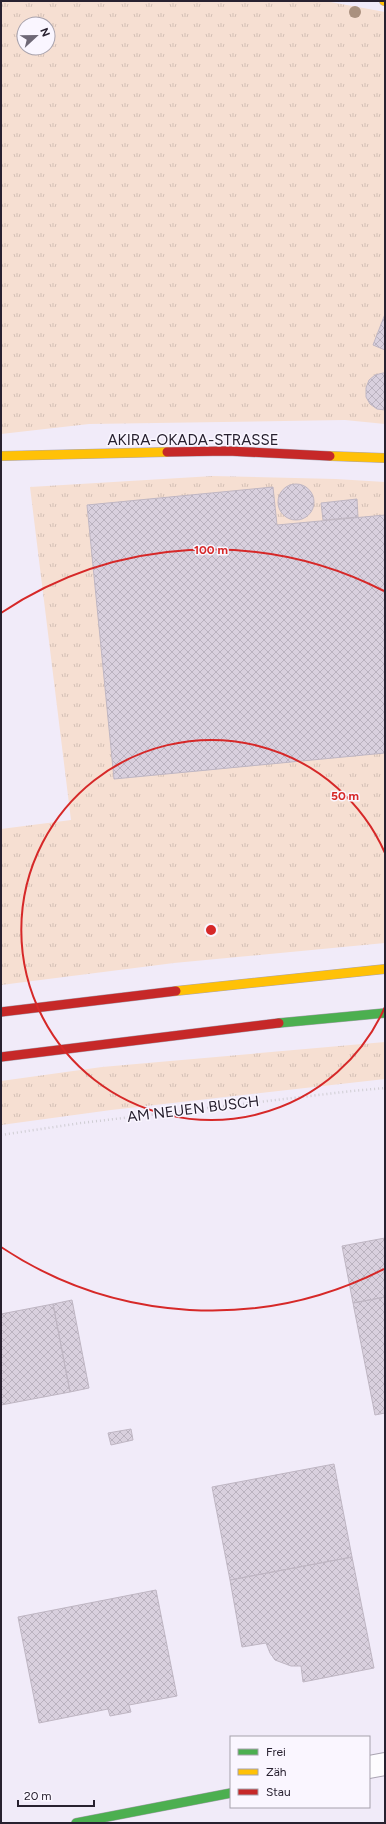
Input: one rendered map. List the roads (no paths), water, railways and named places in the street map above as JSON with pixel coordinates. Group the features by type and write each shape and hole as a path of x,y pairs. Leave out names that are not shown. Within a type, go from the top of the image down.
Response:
{"main road":[{"name":"AKIRA-OKADA-STRASSE","path":"1,456 228,451 385,458"},
{"path":"1,1012 239,984 385,969"},
{"path":"1,1057 237,1027 385,1013"},
{"path":"76,1823 230,1793"}],"street":[{"path":"370,1767 385,1764"}]}
